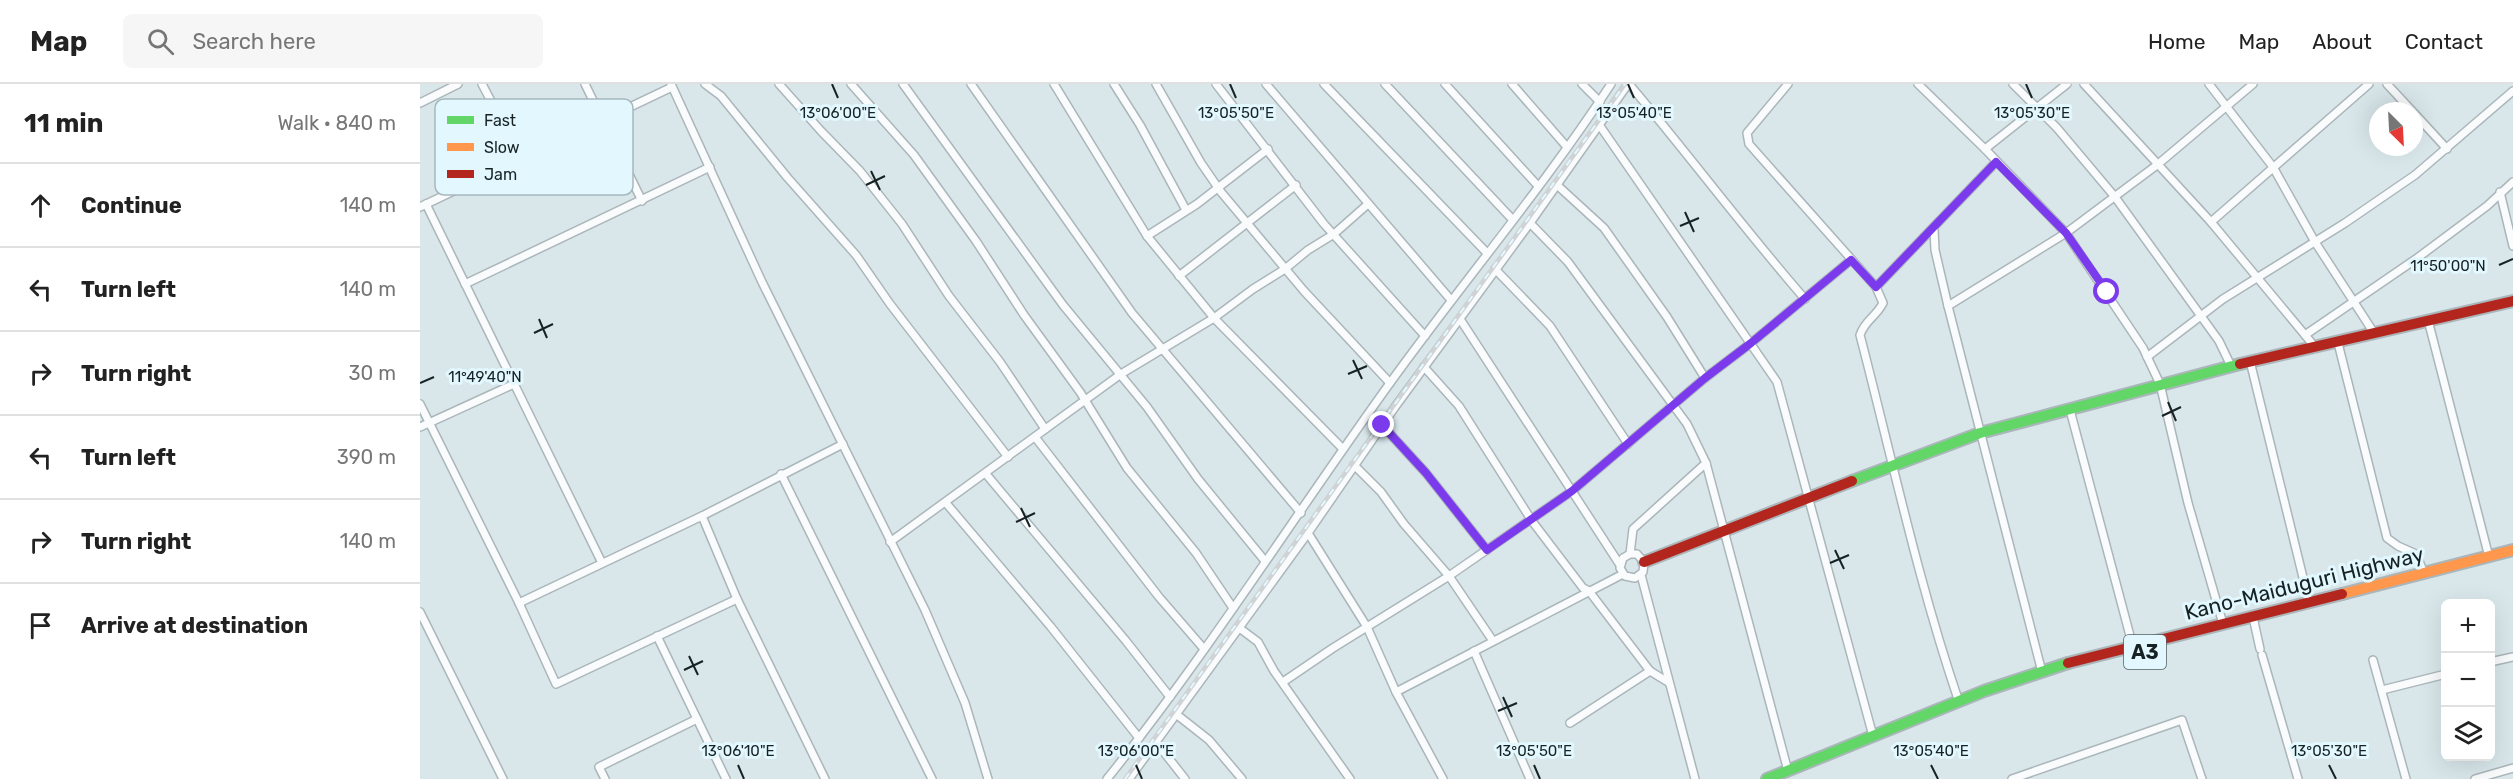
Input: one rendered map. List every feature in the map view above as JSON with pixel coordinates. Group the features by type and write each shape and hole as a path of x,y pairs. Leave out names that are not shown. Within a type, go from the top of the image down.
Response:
{"main road":[{"path":"1644,562 1808,497 1980,433 2250,361 2338,343 2513,301"},
{"name":"Kano-Maiduguri Highway","path":"1788,775 1873,736 2042,672 2223,624 2254,621 2309,602 2513,550"},
{"name":"Kano-Maiduguri Highway","path":"1767,779 1788,775 2013,690 2105,662 2254,621 2513,560"}],"street":[{"path":"420,103 458,84"},
{"path":"482,84 490,99"},
{"path":"585,84 592,99"},
{"path":"705,84 721,96 787,177 856,255 890,304 1008,457"},
{"path":"779,84 860,171 902,224 950,296 1000,362 1045,429"},
{"path":"851,84 914,155 1085,401 1127,468 1196,553 1233,608"},
{"path":"903,84 1063,305 1121,374 1198,479 1265,561"},
{"path":"971,84 1132,313 1160,349 1301,513"},
{"path":"1053,84 1147,236 1214,318 1344,449"},
{"path":"1114,84 1140,125 1186,210"},
{"path":"1156,84 1201,163 1217,186 1285,269 1390,383"},
{"path":"1216,84 1334,234 1425,336"},
{"path":"1266,84 1451,300"},
{"path":"1324,84 1486,252"},
{"path":"1385,84 1512,219"},
{"path":"1445,84 1538,186"},
{"path":"1512,84 1567,147"},
{"path":"1582,84 1599,102"},
{"path":"1107,779 1170,697 1390,383 1486,252 1567,147 1611,84"},
{"path":"1129,779 1629,84 1804,299"},
{"path":"1919,84 2066,233 2107,292 2147,357 2160,384 2188,503 2223,624"},
{"path":"2013,84 2038,107 2115,197 2184,295 2202,316 2219,341 2231,366"},
{"path":"1985,149 2067,84"},
{"path":"2084,84 2211,222 2315,347"},
{"path":"2209,84 2273,167 2315,242 2374,333"},
{"path":"1948,306 2066,233 2157,165 2253,84"},
{"path":"2211,222 2369,84"},
{"path":"2387,84 2404,102"},
{"path":"1786,85 1748,133 1749,144 1876,287 1883,303 1879,311 1864,325 1860,335 1913,544 1943,654 1959,702"},
{"path":"633,105 672,86 762,282 925,610 965,703 988,779"},
{"path":"2147,357 2256,277 2315,242 2398,187 2447,149 2513,92"},
{"path":"2423,123 2447,149"},
{"path":"1600,126 1777,382 1873,736"},
{"path":"1147,236 1268,150"},
{"path":"1876,287 1996,162"},
{"path":"465,285 710,167"},
{"path":"2305,335 2416,259 2487,206 2513,182"},
{"path":"633,183 642,201"},
{"path":"1179,276 1296,185"},
{"path":"1557,185 1604,228 1667,317 1705,378"},
{"path":"2500,192 2513,246"},
{"path":"445,195 423,206 465,285 602,563"},
{"path":"890,542 1121,374 1214,318 1285,269 1308,250 1334,234 1368,204"},
{"path":"1530,223 1568,262 1687,424 1706,463 1788,775"},
{"path":"1934,229 1935,250 1948,306 2042,672"},
{"path":"1283,682 1449,576 1572,491 1705,378 1851,260"},
{"path":"1495,268 1550,326 1628,444"},
{"path":"1460,319 1620,565 1623,574 1632,579 1641,575 1644,569 1644,562 1640,556 1630,554 1623,558 1620,565"},
{"path":"2428,320 2489,557"},
{"path":"2338,343 2387,537 2398,546 2416,554 2424,573"},
{"path":"2250,361 2309,602"},
{"path":"1424,367 1459,406 1532,520 1583,588 1589,591 1650,671 1668,682"},
{"path":"420,427 513,384"},
{"path":"420,404 519,603 556,684 737,599"},
{"path":"2070,410 2133,647"},
{"path":"1382,425 1426,473 1487,550"},
{"path":"1035,437 1159,597 1204,649"},
{"path":"519,603 702,516 843,444"},
{"path":"1630,554 1633,529 1706,463"},
{"path":"1354,465 1381,492 1404,524 1449,576 1493,641"},
{"path":"782,474 932,779"},
{"path":"986,474 1170,697"},
{"path":"946,503 1011,579 1139,738"},
{"path":"702,516 737,599 823,778"},
{"path":"1308,533 1367,627 1396,692 1443,779"},
{"path":"1396,692 1623,574"},
{"path":"1641,575 1695,779"},
{"path":"420,612 503,779"},
{"path":"2254,621 2298,779"},
{"path":"1238,627 1258,642 1350,779"},
{"path":"657,636 726,779"},
{"path":"1474,651 1530,779"},
{"path":"2495,661 2513,657"},
{"path":"2373,660 2406,779"},
{"path":"1570,723 1650,671"},
{"path":"2382,690 2441,675"},
{"path":"1176,714 1209,740 1242,779"},
{"path":"605,779 599,767 697,719"},
{"path":"2012,779 2182,720 2202,779"},
{"path":"1156,742 1185,779"},
{"path":"2475,779 2513,768"}],"railway":[{"path":"1125,779 1625,84"}],"traffic: fast":[{"path":"1852,481 1980,433 2240,364"},
{"path":"1767,779 1984,691 2068,663"}],"traffic: slow":[{"path":"2342,594 2513,550"}],"traffic: jam":[{"path":"2240,364 2513,301"},
{"path":"1644,562 1852,481"},
{"path":"2068,663 2342,594"}],"route":[{"path":"1382,425 1426,473 1487,550 1572,491 1705,378 1851,260 1876,287 1996,162 2066,233 2107,292"}]}
